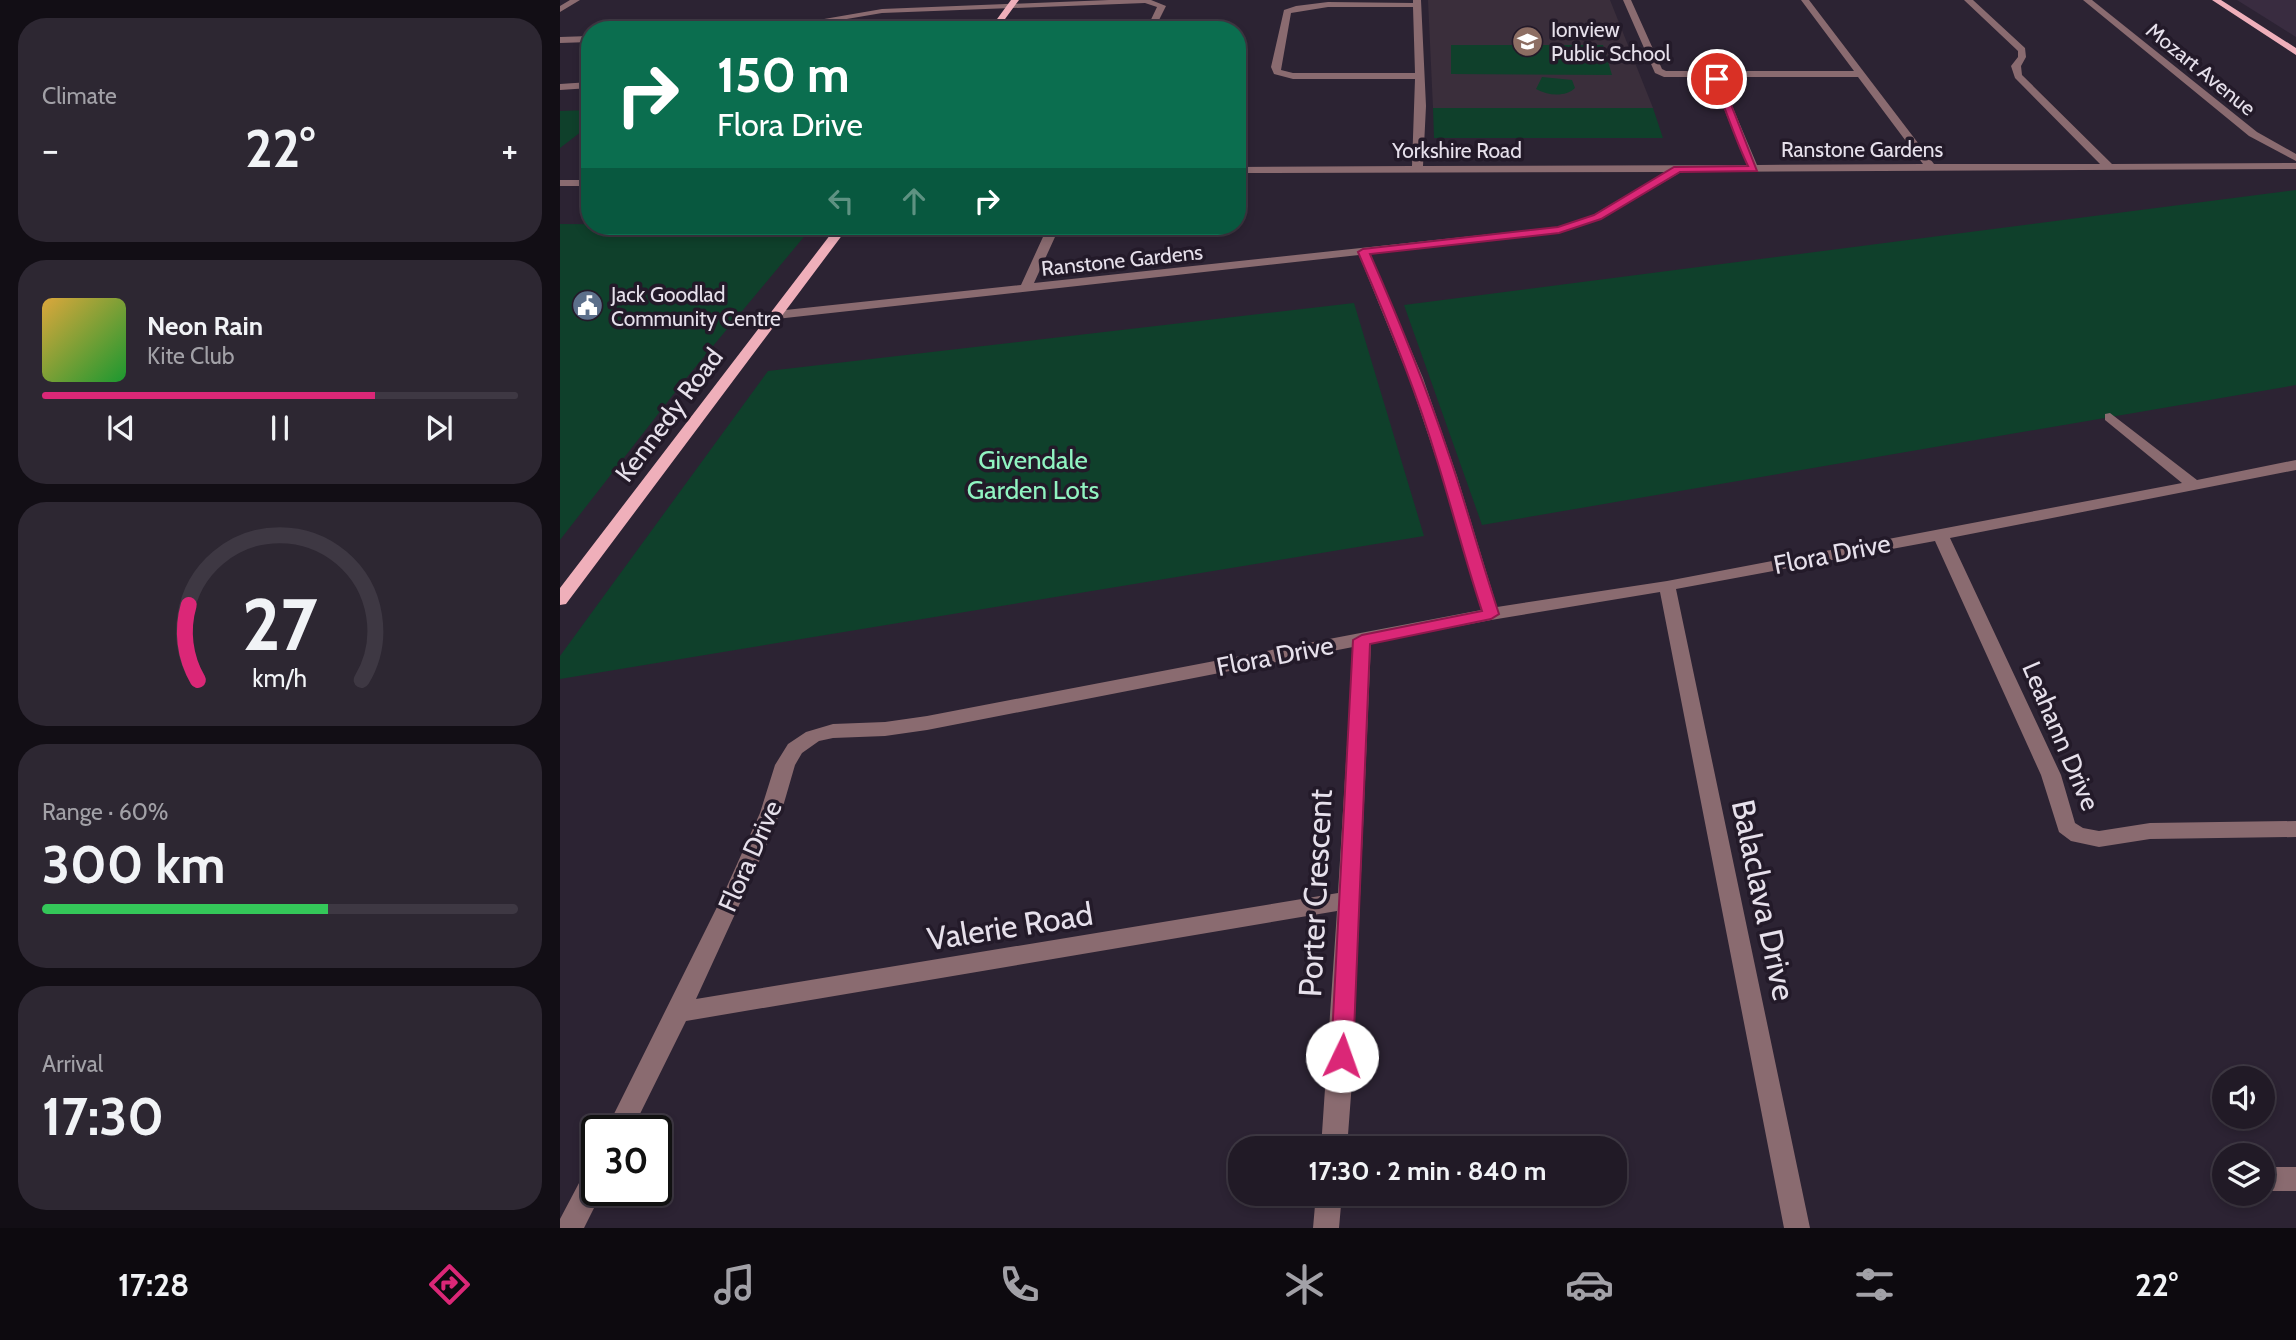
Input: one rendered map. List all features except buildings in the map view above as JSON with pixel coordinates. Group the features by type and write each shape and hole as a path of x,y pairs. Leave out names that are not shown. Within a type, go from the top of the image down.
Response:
{"main road":[{"path":"2216,0 2296,52"},
{"path":"1000,21 1012,4"},
{"name":"Kennedy Road","path":"560,600 836,235"}],"street":[{"path":"560,10 576,0"},
{"path":"1627,0 1658,71 1670,75 1860,74"},
{"path":"1805,0 1931,168"},
{"path":"1968,0 2022,50 2022,57 2016,66 2018,76 2109,167"},
{"name":"Mozart Avenue","path":"2087,0 2245,128 2296,158"},
{"path":"827,21 883,11 1012,4 1155,2 1162,6 1154,21"},
{"path":"1417,170 1420,76 1417,3 1312,5 1291,8 1287,12 1277,72 1293,76 1420,76"},
{"path":"560,40 581,39"},
{"path":"1715,76 1732,114 1732,124 1754,169"},
{"path":"560,86 581,85"},
{"name":"Ranstone Gardens","path":"776,315 1559,230 1597,217 1678,169 2296,166"},
{"name":"Yorkshire Road","path":"1246,170 1678,169"},
{"path":"560,183 581,183"},
{"path":"1025,290 1050,235"},
{"path":"1363,252 1395,323 1443,457 1466,540 1491,614"},
{"path":"2110,416 2193,485"},
{"name":"Flora Drive","path":"627,1115 679,1012 772,808 784,764 805,740 827,731 888,729 927,723 1491,614 1667,586 2296,465"},
{"name":"Leahann Drive","path":"1940,534 2052,775 2066,827 2078,835 2099,839 2150,831 2296,830"},
{"name":"Balaclava Drive","path":"1667,586 1797,1228"},
{"name":"Porter Crescent","path":"1335,1136 1350,900 1362,640"},
{"name":"Valerie Road","path":"679,1012 1350,900"},
{"path":"2275,1179 2296,1180"},
{"path":"570,1228 581,1206"},
{"path":"1326,1228 1328,1206"}],"shaded area":[{"name":"Ionview Public School","path":"1428,0 1610,0 1653,108 1433,108"},
{"path":"2237,0 2296,0 2296,37"}],"green space":[{"path":"1451,45 1603,45 1612,75 1451,74"},
{"path":"1542,77 1572,80 1575,88 1562,94 1546,93 1536,89"},
{"path":"1433,108 1653,108 1663,138 1434,138"},
{"path":"581,110 581,132 560,148 560,111"},
{"path":"2296,190 2296,385 1482,525 1404,305"},
{"path":"560,224 581,224 581,235 806,235 683,382 560,540"},
{"name":"Givendale Garden Lots","path":"1354,303 1424,536 560,679 560,656 768,371"}],"place":[{"name":"Ionview Public School","path":"1528,41"},
{"name":"Jack Goodlad Community Centre","path":"588,306"}],"route":[{"path":"1342,1056 1362,640 1491,614 1466,540 1443,457 1395,323 1363,252 1559,230 1597,217 1678,169 1754,169 1732,124 1732,114 1717,79"}]}
